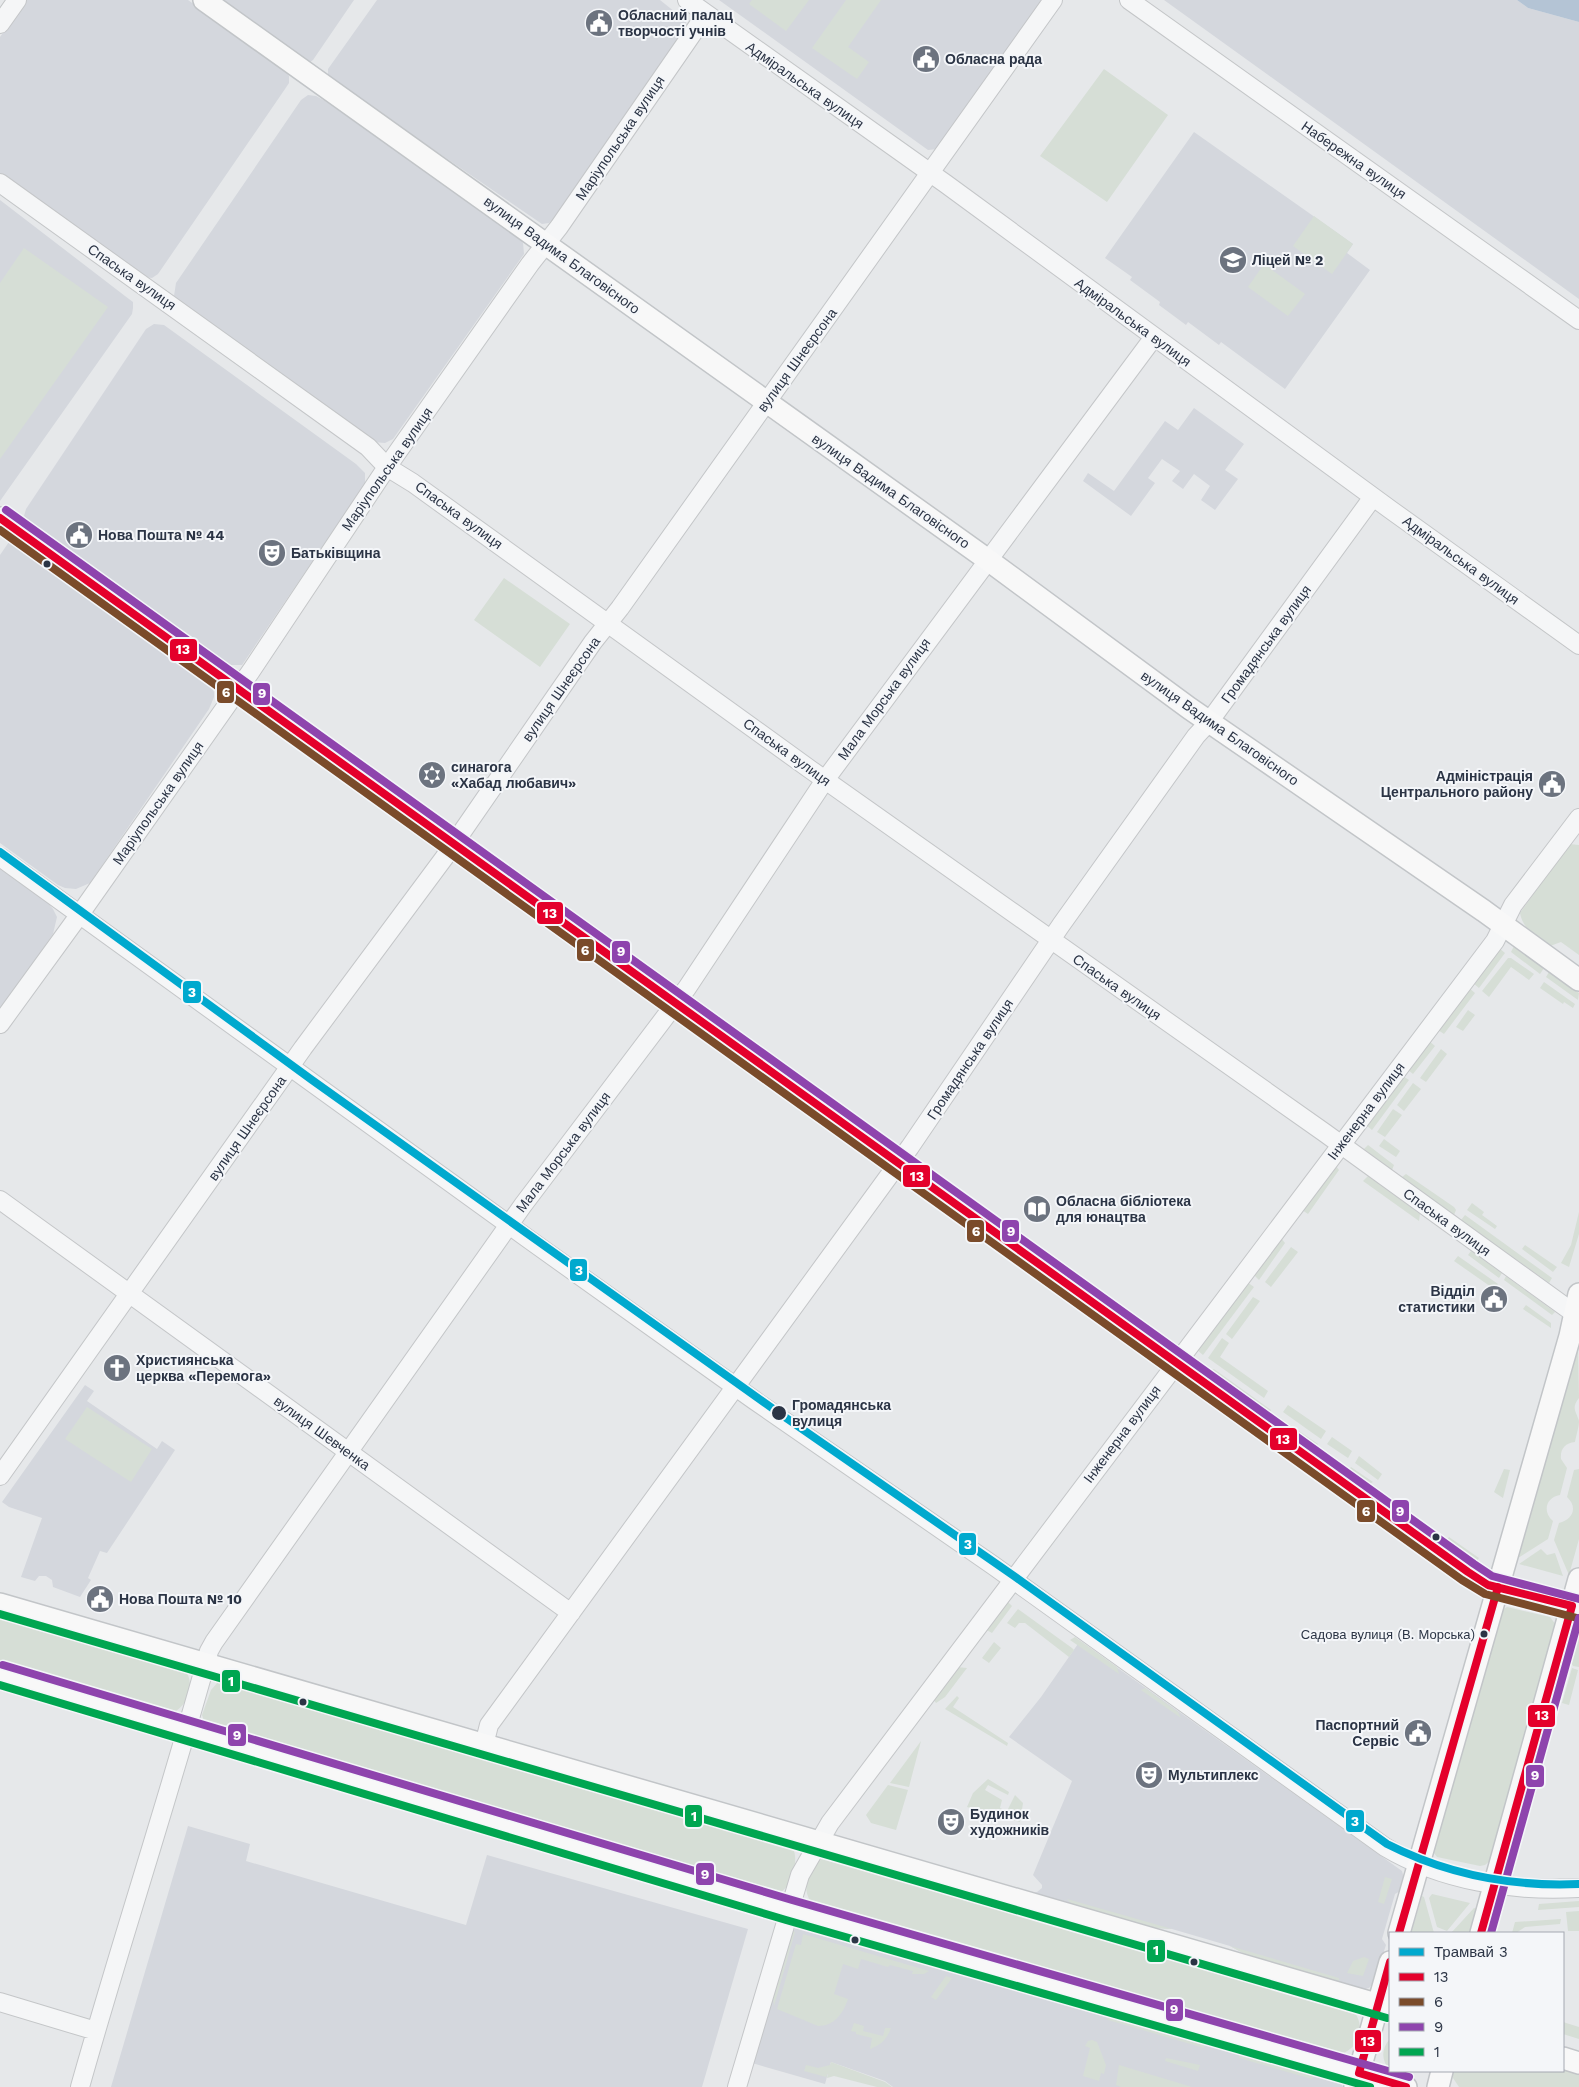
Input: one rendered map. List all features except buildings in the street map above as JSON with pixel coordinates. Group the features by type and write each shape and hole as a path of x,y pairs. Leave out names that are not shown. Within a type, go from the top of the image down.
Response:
{"main road":[{"name":"вулиця Вадима Благовісного","path":"204,0 547,243 766,403 988,560 1209,722 1503,925 1579,980"},
{"path":"0,518 1468,1572 1488,1585 1575,1607"},
{"path":"1398,1932 1578,1308"},
{"path":"1481,1932 1575,1607 1579,1579"},
{"path":"0,1604 1384,2007"},
{"path":"0,1675 1357,2080 1406,2087"},
{"path":"1357,2080 1384,2007 1389,1970"},
{"path":"1564,2058 1579,2063"},
{"path":"1438,2087 1442,2072"}],"street":[{"path":"0,24 17,0"},
{"name":"Адміральська вулиця","path":"687,0 930,173 1579,645"},
{"name":"вулиця Шнеєрсона","path":"0,1476 128,1292 289,1068 454,844 593,642 620,608 1053,0"},
{"name":"Набережна вулиця","path":"1129,0 1579,320"},
{"name":"Маріупольська вулиця","path":"0,1024 80,914 238,689 387,467 547,243 706,14"},
{"name":"Спаська вулиця","path":"0,183 368,447 387,467 413,483 825,780 1340,1145 1578,1308"},
{"name":"Мала Морська вулиця","path":"80,2087 187,1731 209,1651 218,1635 350,1452 509,1225 675,1003 825,780 1154,337"},
{"name":"Громадянська вулиця","path":"484,1745 489,1726 898,1163 1051,940 1196,736 1209,722 1373,497"},
{"name":"Інженерна вулиця","path":"737,2087 800,1875 830,1823 1012,1579 1495,941 1512,905 1579,818"},
{"path":"0,857 289,1068 735,1386 1012,1579 1385,1847 1418,1865 1495,1884 1539,1890 1579,1888"},
{"name":"вулиця Шевченка","path":"0,1200 571,1613"},
{"path":"0,2002 96,2031"}],"shaded area":[{"path":"27,0 188,0 285,70 289,76 289,83 285,89 158,274 152,278 145,277 0,173 0,37"},
{"path":"222,0 354,0 310,62"},
{"path":"377,0 660,0 685,20 687,26 555,218 549,223 542,224 328,77 328,69"},
{"path":"719,0 1046,0 937,149 928,150"},
{"path":"752,0 809,0 786,31 749,4"},
{"path":"846,0 881,0 848,47 869,62 857,79 812,48"},
{"path":"1164,0 1517,0 1528,8 1579,22 1579,299"},
{"path":"1104,69 1168,115 1107,202 1040,156"},
{"path":"308,95 316,96 325,101 519,237 523,243 524,254 393,439 385,443 373,442 174,296 176,283 301,100"},
{"name":"Ліцей № 2","path":"1194,132 1353,244 1347,253 1370,270 1285,389 1221,342 1219,345 1188,322 1186,325 1159,305 1160,302 1130,280 1132,277 1105,258"},
{"path":"0,200 133,302 133,308 132,314 0,501"},
{"path":"1314,216 1353,244 1332,274 1293,246"},
{"path":"24,248 108,307 0,459 0,283"},
{"path":"1264,264 1305,294 1288,316 1248,287"},
{"path":"154,324 164,325 356,464 365,473 365,484 242,665 225,665 216,660 30,526 24,516 26,509 146,329"},
{"path":"1194,408 1244,444 1225,470 1238,479 1215,510 1201,500 1210,486 1194,474 1183,489 1172,481 1180,471 1162,459 1148,478 1155,483 1131,516 1083,481 1088,473 1114,491 1165,421 1178,430"},
{"path":"11,539 202,676 209,682 214,692 209,709 90,883 76,889 58,885 0,843 0,555"},
{"path":"504,578 570,624 540,667 474,620"},
{"path":"1569,844 1579,845 1579,955 1561,942 1550,946 1540,939 1527,929 1520,913"},
{"path":"0,869 48,903 57,917 53,934 0,1011"},
{"path":"1514,946 1544,968 1540,974 1511,952"},
{"path":"1499,948 1505,953 1479,988 1473,983"},
{"path":"1508,958 1511,958 1534,974 1529,980 1511,967 1489,997 1482,991"},
{"path":"1549,972 1579,993 1578,1000 1546,977"},
{"path":"1544,982 1575,1004 1573,1008 1564,1002 1563,1004 1540,988"},
{"path":"1469,988 1475,993 1444,1034 1438,1030"},
{"path":"1468,1010 1475,1015 1463,1031 1456,1027"},
{"path":"1429,1041 1435,1046 1413,1074 1408,1070"},
{"path":"1441,1049 1447,1054 1426,1082 1420,1078"},
{"path":"1403,1076 1409,1080 1372,1130 1366,1125"},
{"path":"1413,1083 1421,1089 1404,1111 1397,1105"},
{"path":"1393,1109 1402,1115 1385,1137 1377,1132"},
{"path":"1384,1139 1400,1151 1396,1157 1379,1146"},
{"path":"1368,1145 1394,1165 1392,1170 1364,1149"},
{"path":"1336,1166 1339,1170 1308,1214 1302,1210"},
{"path":"1406,1174 1454,1207 1456,1210 1454,1215 1402,1177"},
{"path":"1368,1176 1420,1214 1419,1221 1363,1181"},
{"path":"1472,1203 1484,1212 1482,1215 1497,1226 1495,1229 1467,1210"},
{"path":"1579,1212 1579,1234 1569,1267 1561,1263 1571,1245"},
{"path":"1465,1215 1552,1278 1549,1283 1461,1220"},
{"path":"1281,1238 1285,1243 1259,1280 1253,1274"},
{"path":"1525,1245 1557,1267 1553,1272 1522,1249"},
{"path":"1291,1247 1298,1252 1271,1287 1265,1282"},
{"path":"1471,1251 1502,1273 1499,1278 1468,1255"},
{"path":"1458,1256 1498,1284 1494,1289 1454,1261"},
{"path":"1506,1276 1555,1312 1552,1315 1504,1280"},
{"path":"1247,1282 1254,1287 1203,1355 1196,1349"},
{"path":"1253,1297 1260,1301 1232,1339 1226,1334"},
{"path":"1526,1305 1551,1323 1551,1328 1523,1309"},
{"path":"1222,1338 1229,1343 1220,1357 1268,1391 1264,1398 1208,1358"},
{"path":"1578,1345 1579,1398 1575,1407 1579,1426 1575,1442 1566,1445 1561,1452 1561,1459 1567,1468 1560,1495 1551,1499 1547,1505 1547,1513 1553,1521 1548,1539 1518,1558"},
{"path":"1214,1369 1271,1410 1268,1415 1207,1372"},
{"path":"85,1385 94,1391 87,1401 157,1449 162,1441 175,1450 107,1553 100,1551 88,1578 91,1580 80,1597 53,1587 52,1580 46,1576 39,1576 35,1581 21,1577 42,1518 9,1507 2,1502"},
{"path":"1288,1405 1326,1431 1321,1439 1283,1412"},
{"path":"87,1407 152,1449 131,1482 65,1439"},
{"path":"1277,1416 1318,1444 1315,1449 1274,1420"},
{"path":"1332,1437 1352,1451 1348,1458 1327,1444"},
{"path":"1359,1456 1382,1474 1378,1480 1355,1463"},
{"path":"1351,1467 1373,1482 1366,1486 1347,1472"},
{"path":"1504,1469 1510,1470 1503,1498 1494,1492"},
{"path":"1579,1469 1579,1539 1569,1575 1554,1540 1559,1523 1571,1516 1573,1509 1567,1497 1574,1470"},
{"path":"1449,1537 1479,1558 1476,1562 1446,1541"},
{"path":"1541,1549 1547,1555 1555,1553 1563,1576 1519,1564"},
{"path":"1007,1601 1012,1606 992,1633 985,1629"},
{"path":"1507,1607 1550,1617 1556,1625 1490,1861 1480,1866 1437,1857 1433,1847 1502,1610"},
{"path":"1018,1609 1072,1648 1074,1650 1069,1657 1025,1623 1019,1623 1015,1628 1007,1623"},
{"path":"0,1613 181,1666 189,1678 190,1686 186,1700 181,1707 168,1714 0,1666"},
{"path":"1573,1636 1579,1636 1579,1667 1573,1666 1567,1656"},
{"path":"1075,1637 1117,1667 1119,1674 1070,1640"},
{"path":"1080,1641 1402,1871 1404,1878 1402,1890 1395,1894 1382,1939 1386,1945 1374,1982 1369,1988 1361,1990 1256,1960 1230,1946 1172,1929 1140,1927 1029,1894 1037,1892 1042,1888 1042,1885 1033,1875 1072,1781 1009,1737 1041,1697"},
{"path":"994,1642 1001,1648 989,1663 982,1658"},
{"path":"957,1667 967,1668 945,1697 936,1703 933,1699"},
{"path":"1572,1668 1578,1670 1569,1705 1562,1703"},
{"path":"226,1680 780,1840 787,1843 795,1853 795,1865 791,1878 785,1889 774,1894 214,1729 205,1724 202,1715 211,1690 218,1682"},
{"path":"1145,1688 1178,1712 1181,1718 1141,1690"},
{"path":"957,1696 959,1698 953,1707 1008,1743 1007,1746 945,1709"},
{"path":"921,1741 909,1787 890,1783"},
{"path":"988,1779 1009,1792 1008,1795 988,1785 985,1790 1002,1800 1000,1808 1007,1811 1015,1795 1023,1803 1020,1822 967,1807 973,1793"},
{"path":"888,1785 908,1790 896,1830 871,1823 866,1815"},
{"path":"188,1826 250,1844 246,1861 466,1925 487,1855 748,1929 702,2087 111,2087"},
{"path":"826,1856 1348,2006 1359,2020 1359,2036 1349,2050 1342,2054 1332,2055 820,1909 808,1897 806,1889 809,1874 819,1861"},
{"path":"1385,1877 1392,1879 1384,1904 1378,1902"},
{"path":"1432,1894 1470,1903 1447,1931 1437,1927 1429,1898"},
{"path":"1422,1896 1424,1897 1434,1932 1411,1932"},
{"path":"1067,1899 1172,1929 1140,1927 1073,1906"},
{"path":"1579,1901 1579,1907 1538,1910 1539,1904"},
{"path":"1474,1908 1477,1909 1470,1932 1452,1932"},
{"path":"1579,1911 1579,1931 1568,1931 1566,1912"},
{"path":"1561,1919 1560,1924 1525,1927 1518,1932 1512,1932 1515,1922"},
{"path":"804,1923 1339,2078 1343,2087 893,2087 885,2081 831,2062 825,2084 752,2063 792,1933 797,1926"},
{"path":"793,1931 795,1932 774,2006 773,1998"},
{"path":"803,1934 929,1971 924,1974 912,1974 913,1971 890,1965 888,1967 861,1959 858,1969 843,1964 834,1994 848,1999 846,2004 838,2018 829,2024 818,2026 777,2009 796,1944 801,1945"},
{"path":"887,1946 937,1961 931,1967 884,1953"},
{"path":"1230,1946 1339,1978 1339,1984 1256,1960"},
{"path":"1364,1957 1369,1959 1363,1976 1347,1973 1353,1961"},
{"path":"946,1976 952,1978 936,2000 931,1997"},
{"path":"1107,2012 1206,2040 1204,2048 1108,2020"},
{"path":"1564,2022 1579,2027 1579,2039 1564,2034"},
{"path":"854,2023 864,2026 863,2031 883,2036 885,2028 891,2028 883,2041 870,2049 872,2038 851,2031"},
{"path":"1389,2040 1389,2069 1385,2063 1383,2054"},
{"path":"1088,2041 1097,2042 1106,2065 1104,2074 1101,2073 1099,2081 1083,2076 1090,2048 1085,2046"},
{"path":"1241,2048 1316,2070 1312,2079 1239,2058"},
{"path":"1166,2058 1200,2065 1198,2071 1165,2061"},
{"path":"831,2062 885,2082 892,2087 877,2087 834,2076 827,2078 828,2073 826,2077 804,2071 806,2065 818,2068 830,2065"},
{"path":"1119,2065 1192,2087 1121,2087 1116,2085"},
{"path":"1564,2067 1579,2072 1579,2087 1459,2087 1453,2078 1453,2072 1564,2072"}],"water":[{"path":"1517,0 1579,0 1579,22 1528,8"}],"tram line":[{"name":"3","path":"0,852 312,1080 779,1413 1014,1576 1387,1844 1433,1864 1480,1877 1528,1883 1579,1884"}],"transit line":[{"name":"9","path":"6,510 1474,1564 1492,1576 1579,1599"},
{"name":"13","path":"0,518 1468,1572 1488,1585 1572,1606 1481,1932"},
{"name":"6","path":"0,530 1462,1580 1485,1594 1577,1618"},
{"name":"13","path":"1399,1932 1498,1587"},
{"name":"1","path":"0,1614 1387,2018"},
{"name":"9","path":"1491,1932 1579,1618"},
{"name":"9","path":"3,1665 792,1900 1389,2071"},
{"name":"1","path":"0,1685 786,1920 1370,2087"},
{"name":"13","path":"1389,1966 1359,2073 1406,2087"},
{"name":"9","path":"1392,2072 1409,2077"}],"place":[{"name":"Обласний палац творчості учнів","path":"599,23"},
{"name":"Обласна рада","path":"926,59"},
{"name":"Ліцей № 2","path":"1233,260"},
{"name":"Нова Пошта № 44","path":"79,535"},
{"name":"Батьківщина","path":"272,553"},
{"name":"синагога «Хабад любавич»","path":"432,775"},
{"name":"Адміністрація Центрального району","path":"1552,784"},
{"name":"Обласна бібліотека для юнацтва","path":"1037,1209"},
{"name":"Відділ статистики","path":"1494,1299"},
{"name":"Християнська церква «Перемога»","path":"117,1368"},
{"name":"Громадянська вулиця","path":"779,1413"},
{"name":"Нова Пошта № 10","path":"100,1599"},
{"name":"Садова вулиця (В. Морська)","path":"1484,1634"},
{"name":"Паспортний Сервіс","path":"1418,1733"},
{"name":"Мультиплекс","path":"1149,1775"},
{"name":"Будинок художників","path":"951,1822"}]}
